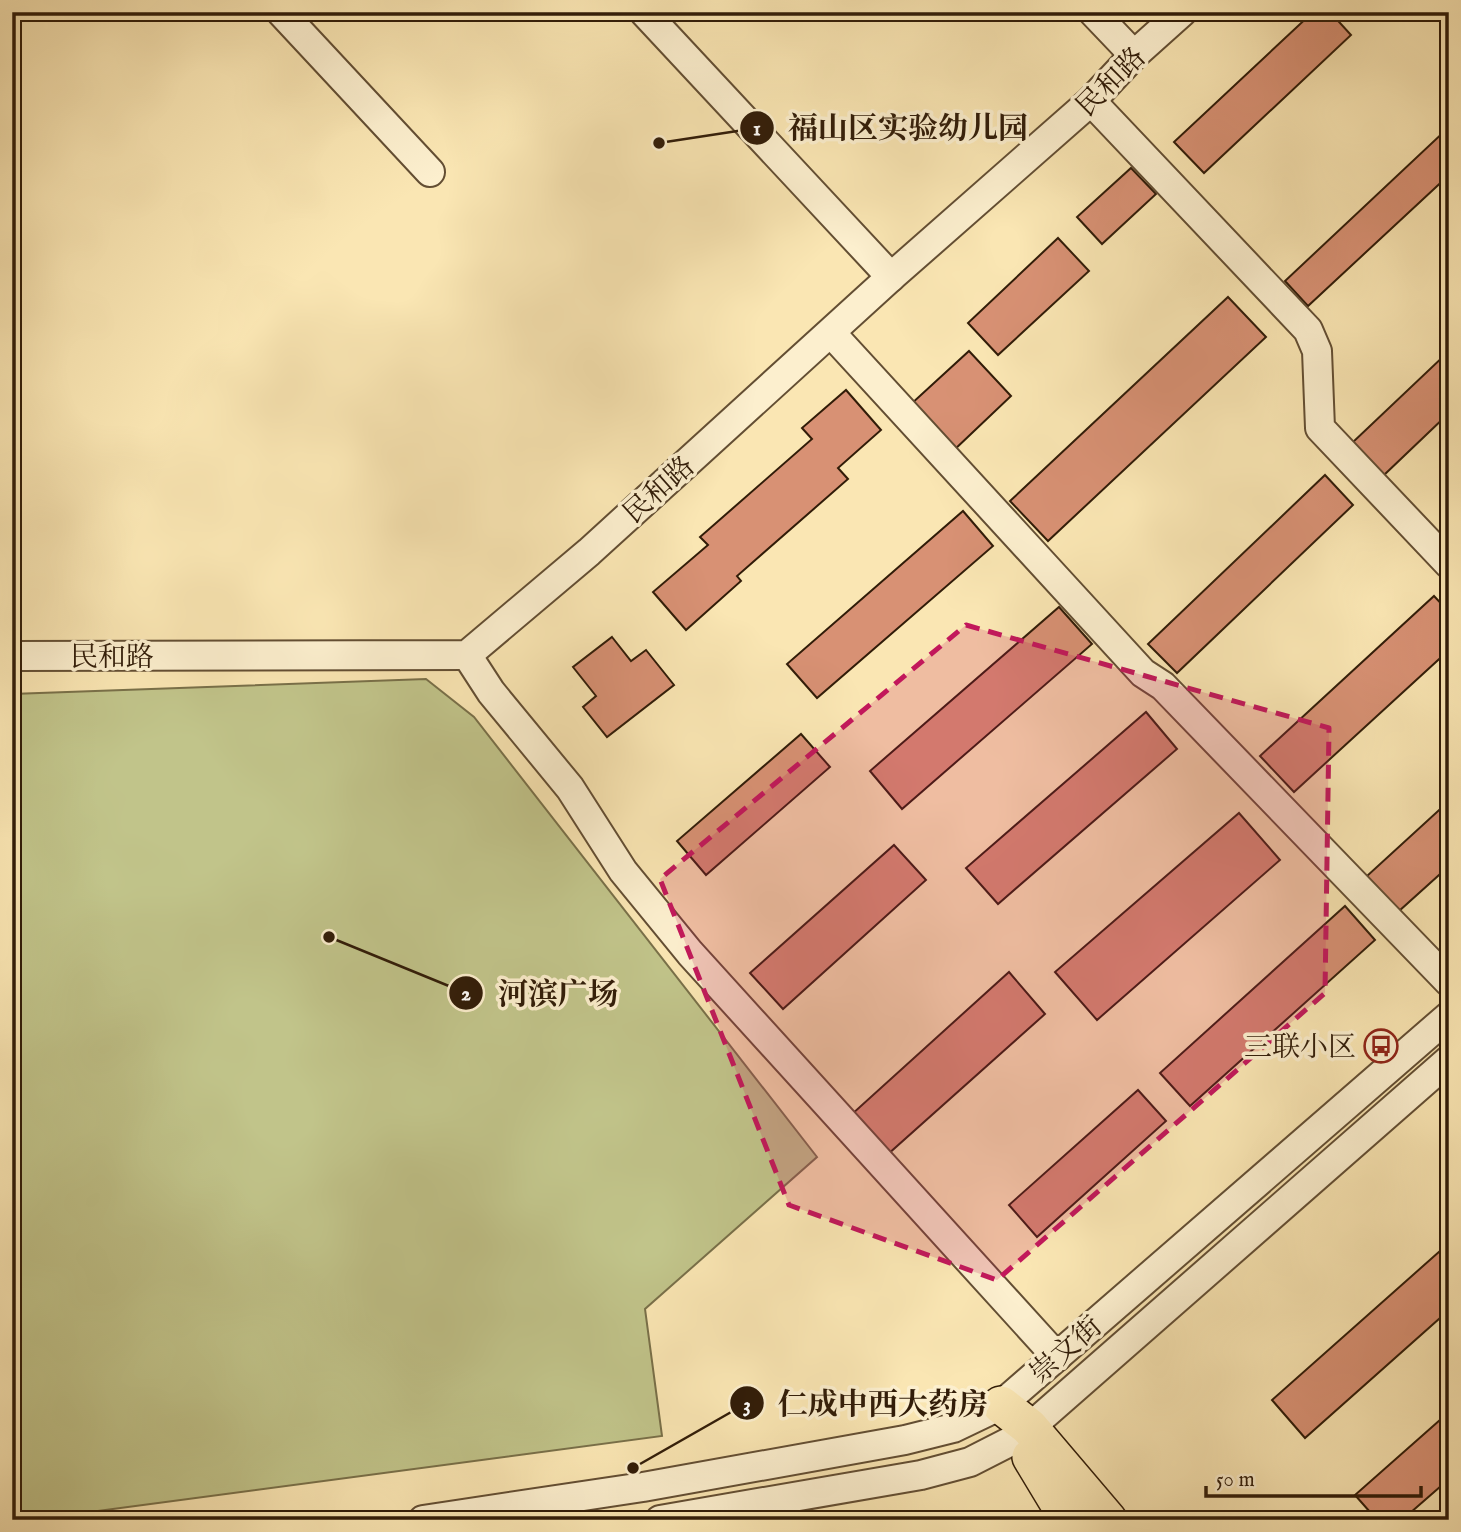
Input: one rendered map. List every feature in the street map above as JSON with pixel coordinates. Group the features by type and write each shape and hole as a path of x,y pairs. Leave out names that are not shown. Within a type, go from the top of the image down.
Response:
{"main road":[{"path":"1016,1423 1069,1520"},
{"path":"1016,1423 1108,1520"}],"street":[{"path":"281,12 430,172"},
{"path":"644,12 891,277"},
{"path":"1093,12 1134,55"},
{"name":"民和路","path":"12,656 467,655 589,552 832,334 891,277 1091,102 1134,55 1182,12"},
{"path":"1091,102 1308,330 1317,351 1320,428 1449,564"},
{"path":"832,334 1143,673 1163,686 1449,982"},
{"path":"467,655 491,692 570,788 623,871 690,953 1057,1357"},
{"name":"崇文街","path":"1016,1423 1057,1357 1449,1016"},
{"name":"崇文街","path":"660,1520 921,1475 970,1462 1449,1060"},
{"name":"崇文街","path":"423,1520 643,1487 905,1440 953,1428 1016,1423"}],"highlighted area":[{"path":"966,625 1329,728 1325,993 997,1280 789,1205 660,879"}],"green space":[{"path":"426,679 474,717 817,1157 645,1309 662,1436 30,1520 12,1520 12,694"}],"building":[{"path":"1313,12 1330,12 1351,35 1204,173 1174,142"},
{"path":"1449,127 1449,175 1308,306 1285,281"},
{"path":"1131,168 1156,194 1102,244 1077,217"},
{"path":"1058,238 1089,271 998,355 968,323"},
{"path":"1228,297 1266,337 1048,541 1010,501"},
{"path":"969,351 1011,396 953,451 910,405"},
{"path":"1449,351 1449,413 1384,475 1352,443"},
{"path":"846,390 881,430 838,468 848,479 737,576 741,581 686,630 653,592 708,545 700,537 812,439 802,428"},
{"path":"1325,475 1353,505 1177,673 1148,644"},
{"path":"963,511 993,546 817,698 787,664"},
{"path":"1434,596 1449,612 1449,650 1294,792 1260,756"},
{"path":"1059,607 1092,644 902,809 870,771"},
{"path":"612,637 631,661 646,650 674,685 607,737 583,707 596,696 573,667"},
{"path":"1146,712 1177,749 998,904 966,868"},
{"path":"801,734 830,767 706,875 677,841"},
{"path":"1449,801 1449,866 1399,911 1367,876"},
{"path":"1239,813 1280,860 1097,1020 1055,972"},
{"path":"894,845 926,880 783,1009 750,973"},
{"path":"1345,906 1375,940 1190,1106 1160,1073"},
{"path":"1009,972 1045,1014 887,1155 851,1115"},
{"path":"1138,1090 1166,1121 1037,1237 1009,1205"},
{"path":"1449,1243 1449,1310 1305,1438 1272,1400"},
{"path":"1449,1412 1449,1479 1402,1520 1377,1520 1355,1495"}],"place":[{"name":"福山区实验幼儿园","path":"659,143"},
{"name":"河滨广场","path":"329,937"},
{"name":"三联小区","path":"1381,1046"},
{"name":"仁成中西大药房","path":"633,1468"}]}
